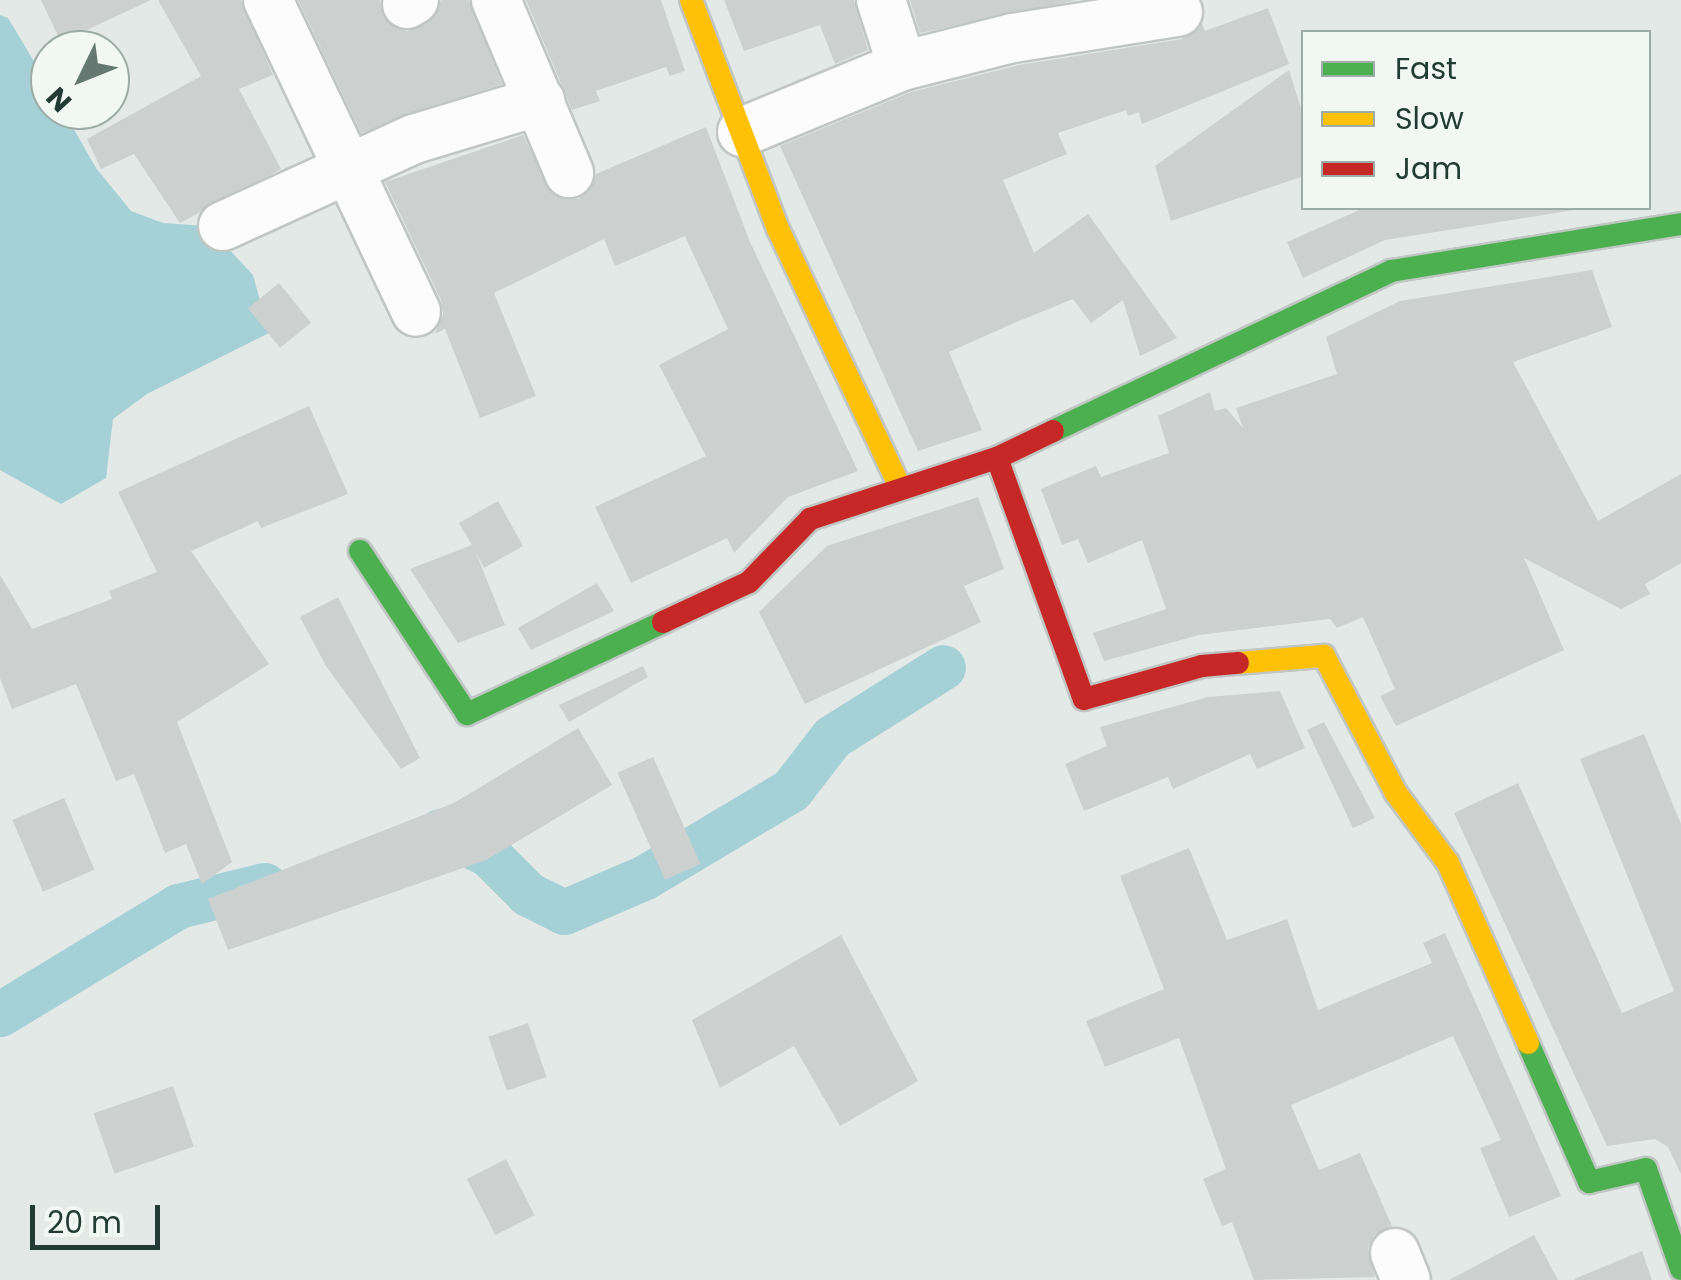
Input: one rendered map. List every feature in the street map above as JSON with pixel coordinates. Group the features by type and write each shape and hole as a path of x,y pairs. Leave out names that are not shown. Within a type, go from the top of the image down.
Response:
{"street":[{"path":"268,0 416,312"},
{"path":"496,0 569,173"},
{"path":"691,0 778,229 900,487"},
{"path":"881,0 902,66"},
{"path":"742,132 902,66 1013,38 1178,12"},
{"path":"223,226 347,166 540,101"},
{"path":"360,550 467,714 749,582 810,519 997,458 1391,271 1681,224"},
{"path":"997,458 1084,699 1202,666 1324,656 1396,793 1448,863 1589,1182 1646,1169 1681,1268"}],"water":[{"path":"0,15 8,18 30,55 30,130 74,130 96,168 131,211 163,223 207,226 253,275 269,333 147,394 113,419 106,478 61,504 0,470"}],"building":[{"path":"41,0 151,0 87,30 55,30"},
{"path":"158,0 241,0 273,75 239,89 281,169 180,223 134,154 101,169 87,139 103,130 130,130 130,115 201,76"},
{"path":"298,0 380,0 384,18 406,31 428,23 441,0 469,0 502,84 361,133"},
{"path":"526,0 661,0 685,71 670,76 666,67 596,91 600,101 572,110"},
{"path":"724,0 854,0 868,50 835,64 820,25 744,51"},
{"path":"910,0 1077,0 920,33"},
{"path":"1268,8 1289,64 1142,124 1139,112 1128,116 1126,110 1058,133 1067,154 1003,180 1034,253 1088,214 1177,338 1140,356 1123,300 1091,323 1073,299 1014,323 949,352 982,430 918,451 780,146 911,92 1019,65 1182,39 1202,24 1205,31"},
{"path":"1289,70 1301,108 1301,177 1171,221 1155,166"},
{"path":"706,127 750,242 858,471 788,497 734,553 727,538 631,583 595,507 706,456 659,365 728,329 685,236 615,266 604,239 494,293 536,396 480,418 445,329 435,334 443,315 441,300 385,182 523,135 552,194 579,199 596,174"},
{"path":"1359,210 1574,210 1385,240 1303,278 1287,242"},
{"path":"1592,270 1612,327 1513,362 1598,521 1681,474 1681,563 1645,584 1650,594 1621,609 1524,558 1564,650 1396,726 1380,696 1395,689 1363,617 1337,628 1330,619 1199,635 1104,661 1093,633 1166,609 1142,540 1088,563 1078,539 1062,545 1041,489 1096,466 1101,477 1169,453 1158,416 1210,392 1215,411 1226,408 1243,428 1236,408 1337,374 1326,337 1400,301"},
{"path":"279,283 311,323 280,348 248,308"},
{"path":"309,406 348,494 261,528 258,521 191,551 269,664 177,722 232,862 202,884 186,844 165,853 134,774 116,781 76,684 12,709 0,678 0,575 32,629 112,599 109,591 157,572 118,492"},
{"path":"978,497 1004,569 964,586 981,622 805,704 759,612 827,546"},
{"path":"498,501 523,546 484,568 476,553 505,625 458,643 410,569 472,545 459,523"},
{"path":"597,583 614,611 531,650 518,628"},
{"path":"338,597 420,758 401,769 326,666 300,617"},
{"path":"643,666 648,677 569,722 559,705"},
{"path":"1280,691 1305,748 1257,769 1250,754 1173,789 1168,777 1084,811 1065,764 1107,746 1100,727 1208,697"},
{"path":"1324,722 1375,818 1353,828 1307,730"},
{"path":"578,728 612,785 486,860 228,950 208,899 454,803"},
{"path":"1644,734 1681,824 1681,1174 1668,1147 1655,1139 1607,1146 1454,813 1518,783 1622,1013 1674,991 1580,759"},
{"path":"653,757 701,864 665,880 617,773"},
{"path":"64,798 94,870 43,892 12,820"},
{"path":"1189,848 1227,940 1287,919 1318,1010 1432,963 1423,943 1445,933 1561,1196 1509,1217 1480,1148 1501,1140 1453,1036 1291,1105 1319,1170 1360,1153 1392,1226 1374,1235 1368,1248 1375,1277 1254,1280 1232,1222 1222,1226 1203,1179 1226,1169 1179,1038 1105,1067 1086,1021 1164,989 1120,876"},
{"path":"841,935 918,1081 840,1126 794,1046 720,1088 692,1020"},
{"path":"528,1023 547,1077 507,1091 488,1037"},
{"path":"173,1086 194,1147 114,1174 94,1113"},
{"path":"506,1159 535,1215 495,1235 467,1179"},
{"path":"1534,1235 1558,1280 1449,1280"},
{"path":"1642,1251 1652,1280 1574,1279"}],"waterway":[{"path":"440,831 488,854 528,894 564,912 645,877 791,790 832,737 943,667"},
{"path":"0,1014 178,906 264,885"}],"traffic: fast":[{"path":"1053,431 1391,271 1681,224"},
{"path":"360,551 467,714 663,622"},
{"path":"1528,1043 1589,1182 1646,1169 1681,1269"}],"traffic: slow":[{"path":"691,0 778,229 900,487"},
{"path":"1238,663 1324,656 1396,793 1448,863 1528,1043"}],"traffic: jam":[{"path":"663,622 749,582 810,519 997,458 1053,431"},
{"path":"997,458 1084,699 1202,666 1238,663"}]}
